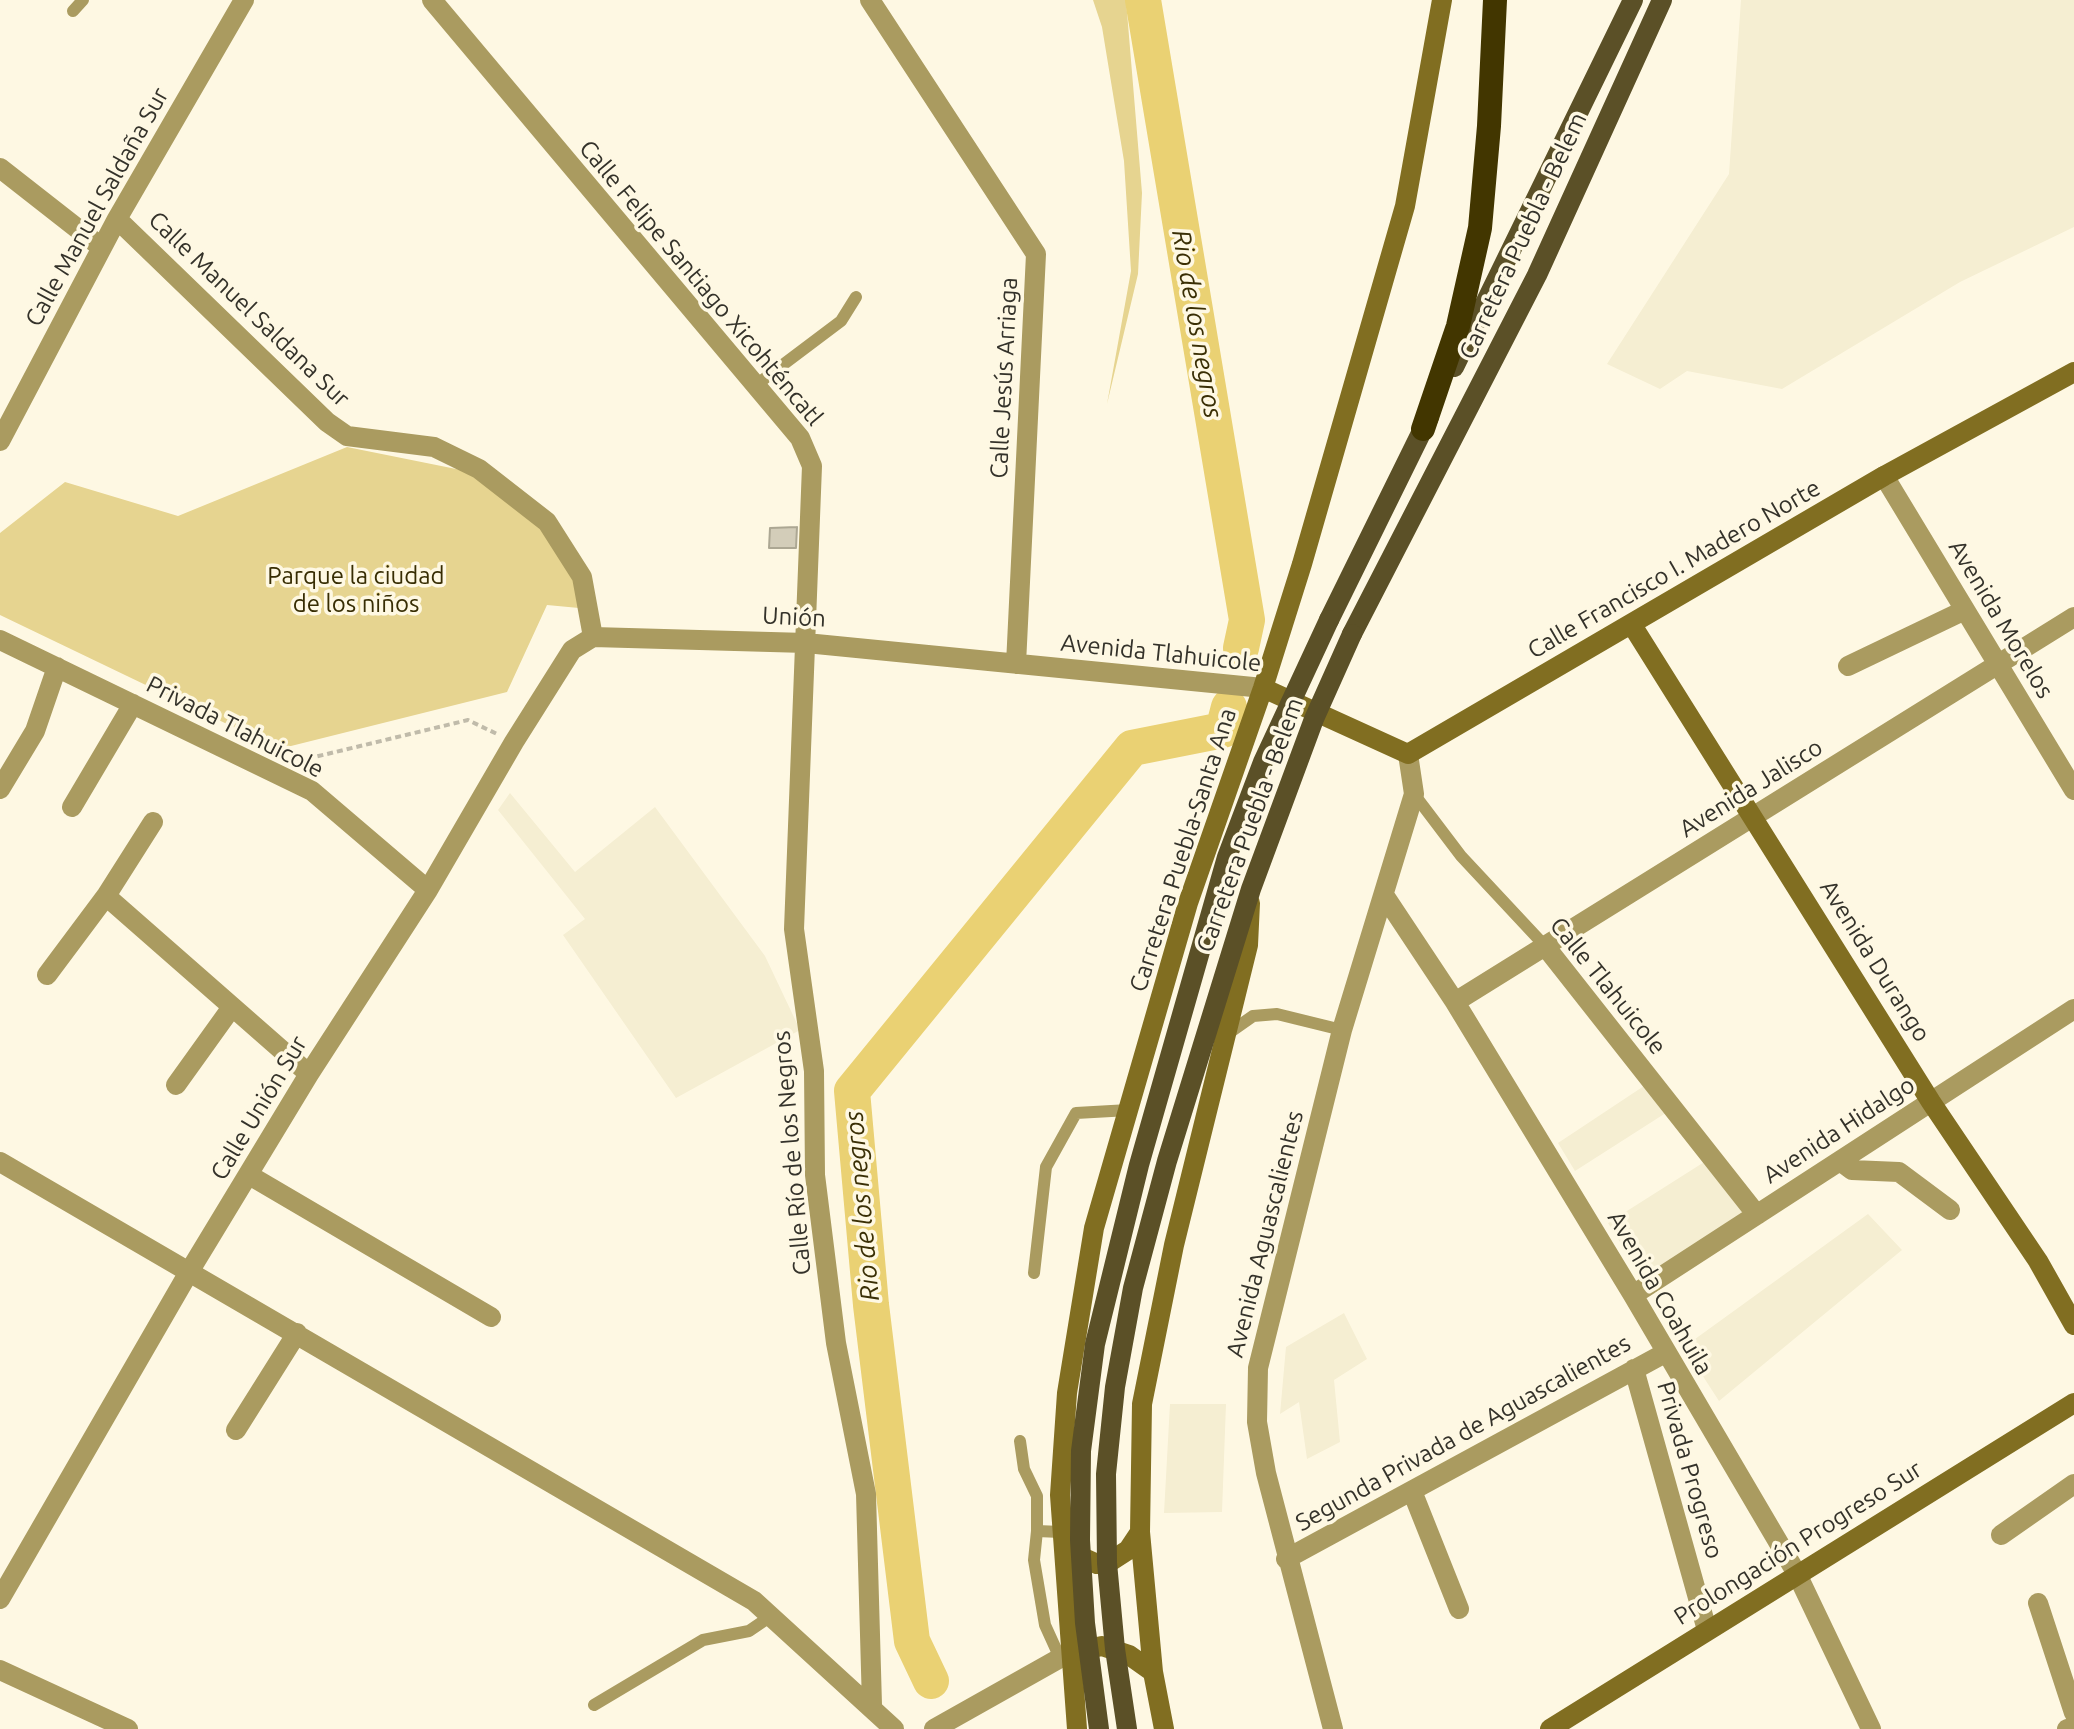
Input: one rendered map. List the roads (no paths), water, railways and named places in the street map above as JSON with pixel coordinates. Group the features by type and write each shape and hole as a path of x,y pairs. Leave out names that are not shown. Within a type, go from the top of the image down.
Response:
{"highway":[{"path":"1423,429 1458,326 1480,228 1495,0"}],"main road":[{"name":"Carretera Puebla - Belem","path":"1099,1729 1085,1623 1080,1540 1081,1451 1095,1344 1139,1165 1227,857 1263,762 1329,620 1633,0"},
{"name":"Carretera Puebla - Belem","path":"1127,1729 1107,1563 1106,1474 1115,1387 1133,1288 1167,1161 1251,889 1314,719 1352,634 1537,275 1662,0"}],"street":[{"name":"Calle Manuel Saldaña Sur","path":"0,441 101,247 244,0"},
{"name":"Calle Felipe Santiago Xicohténcatl","path":"432,0 800,438 812,466 794,929"},
{"name":"Calle Jesús Arriaga","path":"870,0 1036,254 1016,664"},
{"name":"Carretera Puebla-Santa Ana","path":"1077,1729 1064,1656 1061,1537 1067,1393 1094,1228 1188,903 1263,688 1405,206 1442,0"},
{"path":"0,168 101,247"},
{"name":"Calle Manuel Saldana Sur","path":"117,219 327,422 347,436 434,447 479,469 547,522 582,577 593,637"},
{"name":"Calle Francisco I. Madero Norte","path":"1408,754 1884,476 2074,372"},
{"name":"Avenida Morelos","path":"1884,476 2074,790"},
{"path":"1848,666 1965,610"},
{"name":"Avenida Jalisco","path":"1455,1002 2074,617"},
{"name":"Avenida Durango","path":"1632,625 1931,1102 2038,1261 2074,1325"},
{"name":"Unión","path":"593,637 806,643 1016,664"},
{"name":"Calle Unión Sur","path":"0,1599 189,1272 309,1074 428,890 514,742 572,650 593,637"},
{"name":"Privada Tlahuicole","path":"0,640 312,791 428,890"},
{"name":"Avenida Tlahuicole","path":"1016,664 1263,688 1408,754"},
{"path":"0,789 35,731 57,667"},
{"path":"72,807 133,704"},
{"name":"Avenida Aguascalientes","path":"1333,1729 1286,1559 1257,1422 1258,1368 1342,1030 1414,794 1408,754"},
{"path":"47,975 106,896 153,822"},
{"path":"1164,1729 1153,1672 1140,1532 1142,1404 1174,1245 1248,945 1251,889"},
{"name":"Avenida Coahuila","path":"1384,895 1455,1002 1633,1295 1797,1574 1871,1729"},
{"path":"106,896 309,1074"},
{"name":"Calle Río de los Negros","path":"794,929 814,1071 815,1175 832,1313 866,1494 872,1705"},
{"name":"Calle Tlahuicole","path":"1545,946 1757,1215"},
{"path":"176,1085 232,1007"},
{"name":"Avenida Hidalgo","path":"1633,1295 2074,1009"},
{"path":"1840,1161 1852,1170 1899,1172 1950,1210"},
{"path":"0,1162 754,1601 872,1705 894,1729"},
{"path":"249,1175 491,1317"},
{"path":"236,1430 297,1333"},
{"name":"Segunda Privada de Aguascalientes","path":"1286,1559 1665,1353"},
{"name":"Privada Progreso","path":"1634,1369 1707,1630"},
{"name":"Prolongación Progreso Sur","path":"1550,1729 2074,1403"},
{"path":"2001,1535 2074,1484"},
{"path":"1412,1491 1459,1609"},
{"path":"1061,1537 1079,1559 1097,1564 1111,1561 1128,1550 1140,1532"},
{"path":"2038,1603 2074,1713"},
{"path":"934,1729 1064,1656 1102,1646 1129,1655 1153,1672"},
{"path":"0,1670 128,1729"},
{"path":"2067,1729 2074,1727"}],"lane":[{"path":"73,11 83,0"},
{"path":"756,385 841,321 856,297"},
{"name":"Calle Tlahuicole","path":"1414,794 1461,856 1545,946"},
{"path":"1224,1036 1253,1016 1277,1014 1342,1030"},
{"path":"1034,1273 1046,1167 1076,1113 1129,1110"},
{"path":"1020,1441 1024,1469 1037,1496 1034,1560 1045,1625 1064,1656"},
{"path":"1037,1531 1061,1537"},
{"path":"594,1705 703,1640 749,1631 771,1616"}],"waterway":[{"name":"Rio de los negros","path":"1143,0 1247,620 1241,648"},
{"name":"Rio de los negros","path":"931,1681 912,1641 871,1305 852,1091 1132,748 1223,730 1229,707"}],"park label":[{"name":"Parque la ciudad de los niños","path":"356,590"}]}
